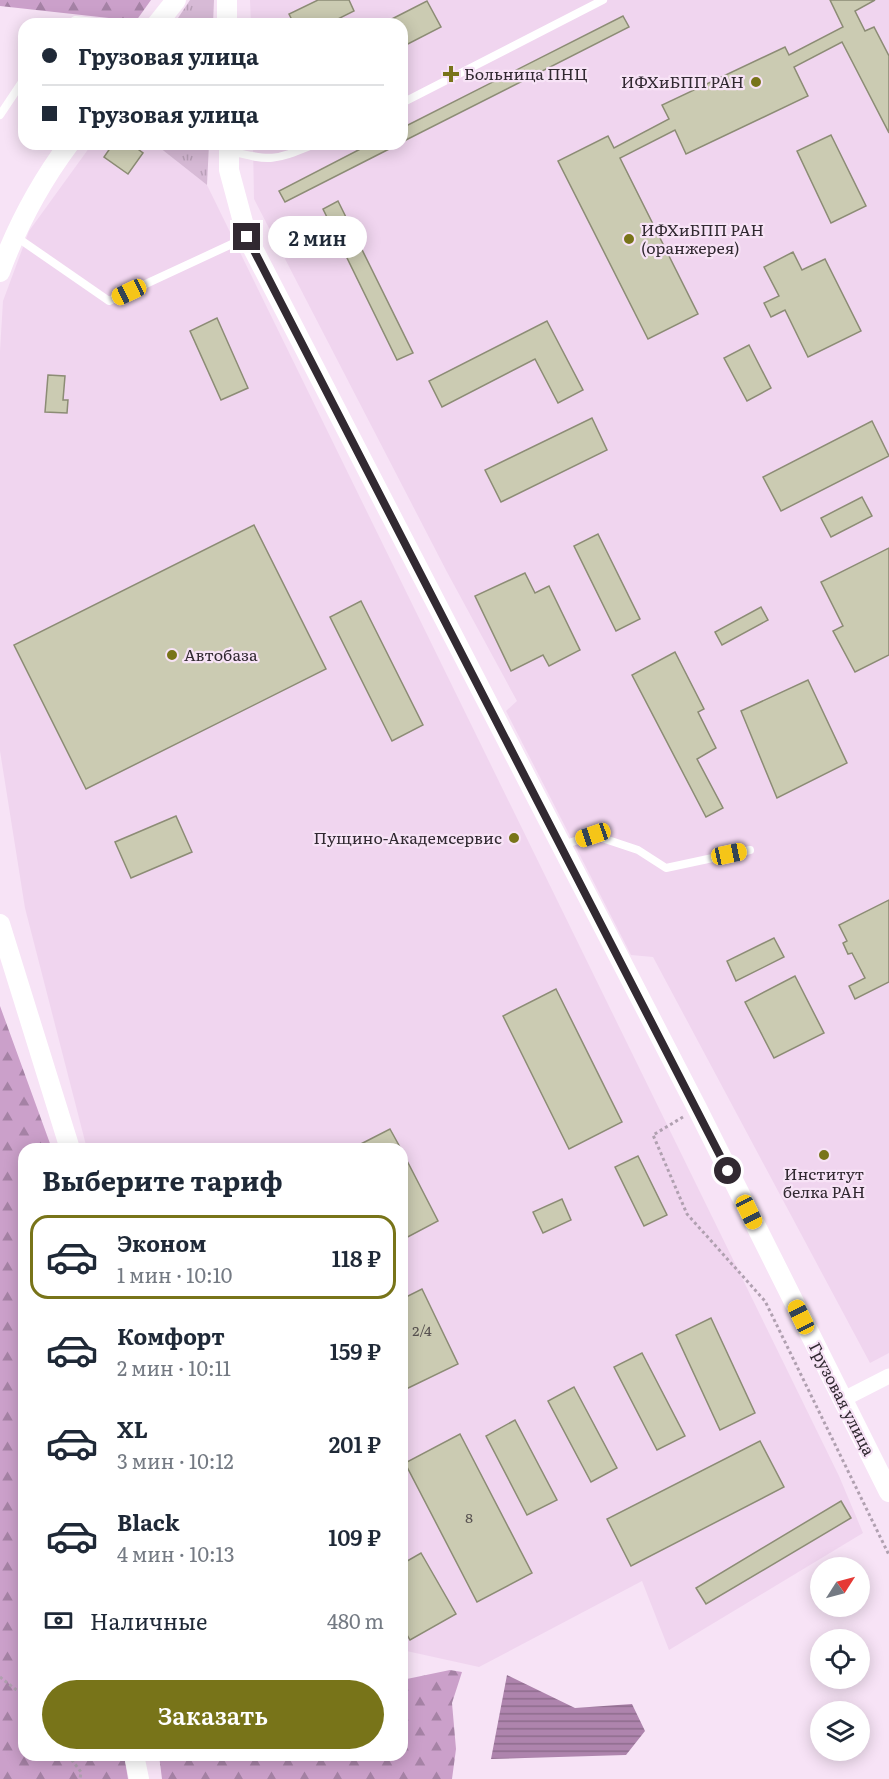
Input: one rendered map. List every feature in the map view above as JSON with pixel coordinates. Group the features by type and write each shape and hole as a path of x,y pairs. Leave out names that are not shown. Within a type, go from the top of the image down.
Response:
{"street":[{"path":"162,18 176,0"},
{"path":"227,0 227,18"},
{"path":"0,272 14,235 65,150"},
{"name":"Грузовая улица","path":"229,150 229,170 247,237 697,1108 889,1492"},
{"path":"0,924 68,1143"},
{"path":"843,1400 889,1376"},
{"path":"135,1761 139,1779"}],"lane":[{"path":"408,100 603,0"},
{"path":"0,115 18,88"},
{"path":"238,150 267,159 280,158 300,150"},
{"path":"14,235 109,301 247,237"},
{"path":"561,846 593,835 638,850 666,868 750,850"}],"path":[{"path":"697,1108 653,1135 678,1194 687,1214 765,1301 889,1555"},
{"path":"0,1677 18,1691"},
{"path":"73,1761 81,1772 82,1779"}],"shaded area":[{"path":"250,0 889,0 889,1353 870,1363 653,957 631,955 506,711 517,701 447,572 254,199 253,150 408,150 408,18 251,18"},
{"path":"88,150 163,150 207,185 839,1476 863,1533 823,1557 810,1557 810,1565 669,1650 642,1581 479,1667 408,1651 408,1143 85,1143 25,908 0,751 0,351 3,301 29,231"},
{"path":"507,1675 575,1708 632,1704 645,1731 626,1755 491,1759"}],"green space":[{"path":"0,0 151,0 138,18 109,18 0,6"},
{"path":"190,0 214,0 213,18 178,18"},
{"path":"163,150 209,150 207,185"},
{"path":"0,1006 50,1143 18,1143 18,1761 125,1761 128,1779 0,1779"},
{"path":"450,1670 462,1672 452,1703 456,1749 452,1779 162,1779 160,1761 408,1761 408,1679"}],"building":[{"path":"318,0 349,0 354,11 340,18 291,18 289,14"},
{"path":"830,0 875,0 855,11 865,31 874,27 889,56 889,133 842,42 794,67 808,96 686,154 675,130 620,158 698,314 648,339 558,161 608,136 614,148 669,119 662,105 785,47 789,55 843,27"},
{"path":"427,1 441,27 408,44 408,18 394,18"},
{"path":"623,16 629,27 408,139 408,125"},
{"path":"831,135 866,206 831,223 797,151"},
{"path":"109,150 139,150 143,153 128,174 104,157"},
{"path":"358,150 387,150 285,202 279,191"},
{"path":"338,201 413,353 397,360 323,209"},
{"path":"793,252 802,270 825,259 861,331 808,357 785,310 771,317 764,303 779,296 764,267"},
{"path":"217,318 248,388 221,400 190,331"},
{"path":"547,321 583,390 558,403 535,359 442,407 429,381"},
{"path":"749,345 771,388 747,401 724,358"},
{"path":"48,375 65,376 63,400 68,400 67,413 45,412"},
{"path":"592,418 607,450 501,502 485,470"},
{"path":"872,421 889,456 781,511 763,477"},
{"path":"862,497 872,516 831,537 821,518"},
{"path":"254,525 326,669 86,789 14,645"},
{"path":"598,534 640,619 616,631 574,546"},
{"path":"889,548 889,655 855,672 833,631 843,626 821,582"},
{"path":"525,573 535,593 549,586 580,650 549,666 543,655 511,671 475,596"},
{"path":"361,601 423,725 392,741 330,617"},
{"path":"761,607 768,620 722,645 715,632"},
{"path":"675,652 704,709 698,712 716,748 697,759 723,808 706,817 632,675"},
{"path":"808,680 847,763 777,798 741,711"},
{"path":"176,816 192,852 131,878 115,842"},
{"path":"889,900 889,982 855,999 849,986 865,978 852,953 848,954 843,943 847,941 839,925"},
{"path":"774,938 784,957 736,981 727,961"},
{"path":"795,976 824,1033 774,1058 745,1002"},
{"path":"556,989 622,1122 569,1149 503,1016"},
{"path":"390,1129 398,1143 363,1143"},
{"path":"638,1156 667,1215 644,1226 615,1167"},
{"path":"408,1163 438,1221 408,1237"},
{"path":"562,1199 571,1220 543,1233 533,1212"},
{"path":"422,1289 458,1364 408,1388 408,1296"},
{"path":"711,1318 755,1413 720,1430 676,1335"},
{"path":"642,1353 685,1436 657,1450 614,1367"},
{"path":"574,1387 617,1468 591,1482 548,1401"},
{"path":"515,1420 557,1500 527,1515 486,1436"},
{"path":"460,1434 532,1573 477,1602 408,1469 408,1461"},
{"path":"760,1441 784,1487 631,1566 607,1519"},
{"path":"841,1501 851,1518 706,1604 696,1588"},
{"path":"421,1553 456,1614 410,1640 408,1636 408,1561"}],"place":[{"name":"Больница ПНЦ","path":"451,74"},
{"name":"ИФХиБПП РАН","path":"756,82"},
{"name":"ИФХиБПП РАН (оранжерея)","path":"629,239"},
{"name":"Автобаза","path":"172,655"},
{"name":"Пущино-Академсервис","path":"514,838"},
{"name":"Институт белка РАН","path":"824,1155"}],"route":[{"path":"247,237 728,1171"}]}
